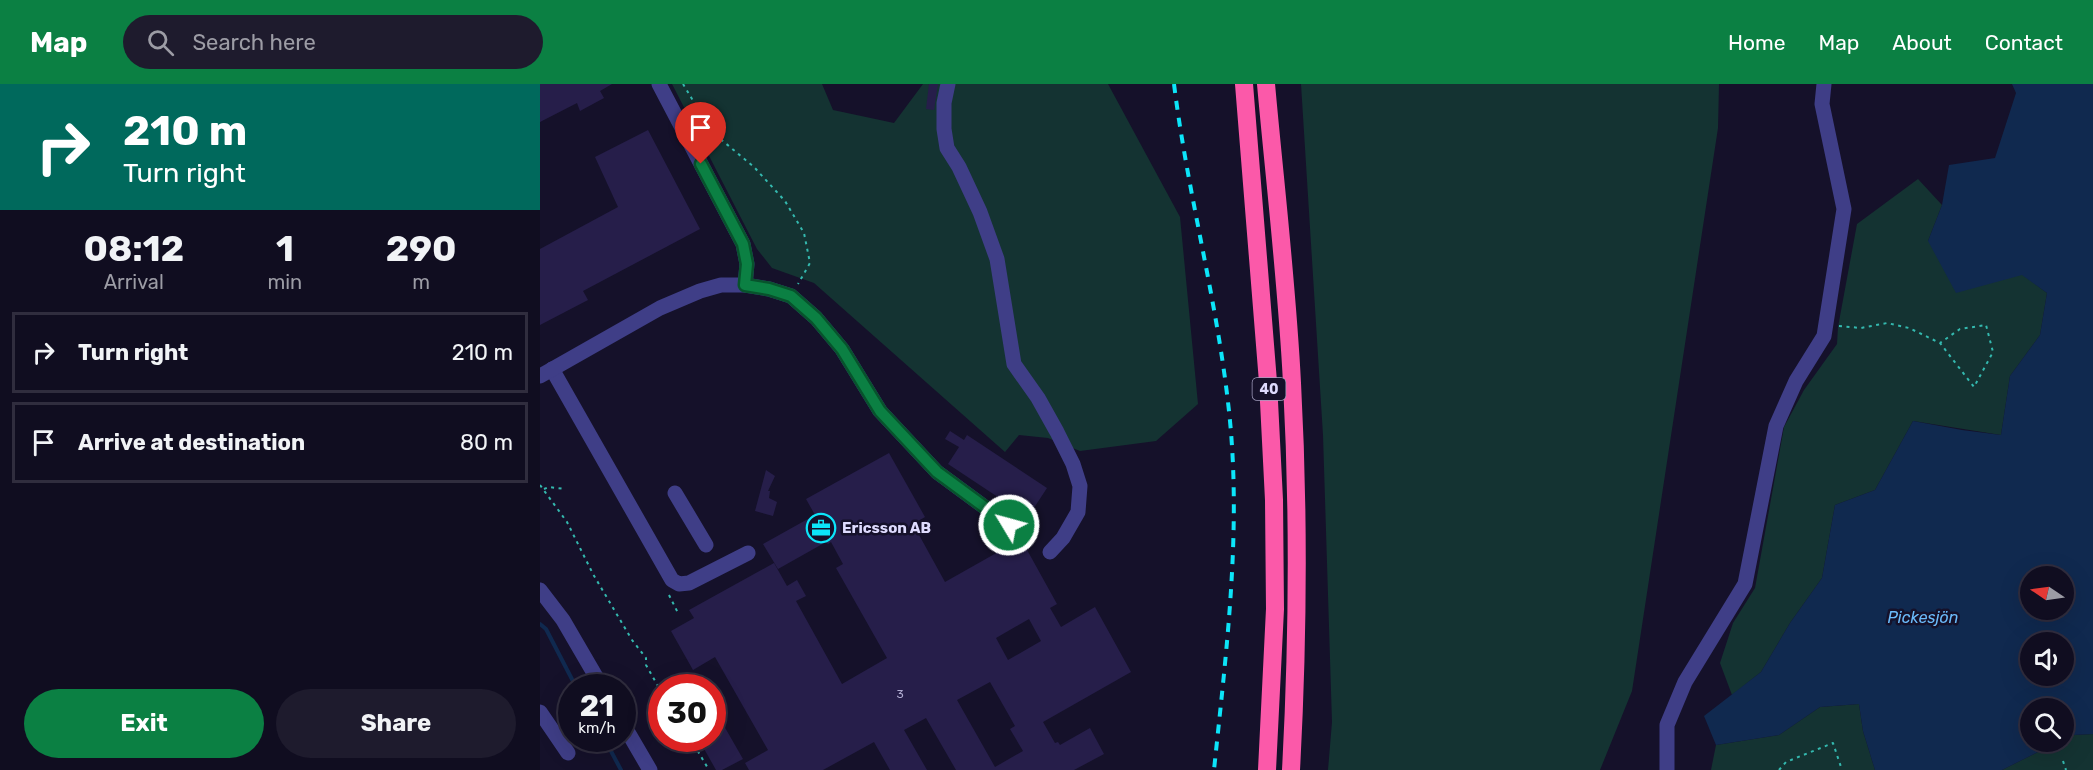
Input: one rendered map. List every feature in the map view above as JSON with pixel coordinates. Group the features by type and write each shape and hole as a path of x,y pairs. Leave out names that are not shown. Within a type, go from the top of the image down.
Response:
{"highway":[{"name":"40","path":"1244,84 1268,382 1274,500 1275,609 1267,770"},
{"name":"40","path":"1266,84 1292,381 1297,500 1297,610 1291,770"}],"street":[{"path":"659,84 743,244 747,264 745,285"},
{"path":"948,84 944,103 947,148 959,167 980,212 997,259 1014,364 1038,398 1057,432 1073,464 1080,486 1078,512 1063,538 1050,552"},
{"path":"1667,770 1667,725 1685,682 1745,584 1776,426 1796,381 1824,336 1844,208 1822,104 1824,84"},
{"path":"748,553 689,583 679,584 672,580 546,373 681,298 721,285 745,285 791,296 816,318 842,349 880,411 937,472 1009,525"},
{"path":"675,493 706,545"},
{"path":"540,590 563,620 594,674"},
{"path":"540,712 568,753"},
{"path":"636,746 650,770"}],"path":[{"path":"683,84 712,132 754,167 785,201 804,232 810,263 791,296"},
{"path":"1825,328 1836,326 1861,328 1887,323 1910,328 1940,343 1974,387 1992,352 1986,325 1960,329 1940,343"},
{"path":"540,485 567,522 593,574 632,640 646,658 646,665 651,674"},
{"path":"544,489 549,487 565,489"},
{"path":"1779,770 1786,762 1833,743 1842,770"},
{"path":"698,752 709,770"},
{"path":"2063,761 2066,770"}],"green space":[{"path":"672,84 822,84 833,110 894,123 923,84 1108,84 1180,217 1198,404 1156,441 1080,451 1048,438 1019,435 1005,452 814,283 772,268 757,249"},
{"path":"1301,84 1719,84 1718,128 1632,691 1600,770 1328,770 1332,722 1323,435"},
{"path":"1918,179 1942,205 1928,241 2023,275 2047,293 2040,335 2010,376 2001,435 1913,421 1875,490 1835,505 1822,578 1790,623 1761,672 1732,695 1720,663 1733,623 1755,588 1784,427 1804,390 1837,344 1838,327 1857,224"},
{"path":"1859,704 1863,731 1875,770 1711,770 1716,745 1779,735 1820,707"},
{"path":"2093,734 2093,770 2002,770 2038,752 2074,752 2074,735"}],"water":[{"name":"Pickesjön","path":"2012,84 2093,84 2093,734 2074,735 2074,698 2020,698 2020,752 2038,752 2002,770 1875,770 1863,731 1859,704 1820,707 1779,735 1716,745 1704,716 1761,672 1790,623 1822,578 1835,505 1875,490 1913,421 2001,435 2010,376 2040,335 2047,293 2022,275 1956,293 1928,241 1942,205 1949,165 1995,158 2016,93"}],"building":[{"path":"540,84 612,84 600,91 604,98 580,111 577,103 540,122"},
{"path":"929,84 938,84 934,110 926,109"},
{"path":"648,130 700,229 583,291 588,300 540,325 540,249 618,207 595,157"},
{"path":"950,431 964,440 967,435 1047,488 1028,517 948,464 959,447 945,439"},
{"path":"889,453 925,517 913,524 945,582 1021,539 1057,604 1050,608 1061,627 1095,607 1131,672 1043,722 1055,743 1058,742 1060,745 1090,728 1104,754 1074,770 956,770 926,718 904,730 927,770 890,770 874,742 823,770 749,770 745,763 768,750 726,674 715,657 693,670 671,631 694,618 689,610 774,563 787,586 797,580 806,596 796,601 842,684 887,658 836,568 843,564 831,542 828,544 826,542 778,569 763,544 815,515 806,499","holes":["1029,619 1041,641 1008,660 996,638","990,682 1015,726 1010,729 1023,751 995,767 957,700"]},
{"path":"766,470 775,476 768,491 770,491 769,498 777,502 773,516 755,511"},
{"path":"726,729 743,759 722,770 716,770 706,752 726,752"}],"waterway":[{"path":"540,624 546,629 569,674"},
{"path":"611,752 621,770"}],"railway":[{"path":"1174,84 1187,168 1219,336 1233,465 1231,596 1214,770"}],"place":[{"name":"Ericsson AB","path":"821,528"}],"route":[{"path":"701,164 743,244 747,264 745,285 791,296 816,318 842,349 880,411 937,472 1009,525"}]}
